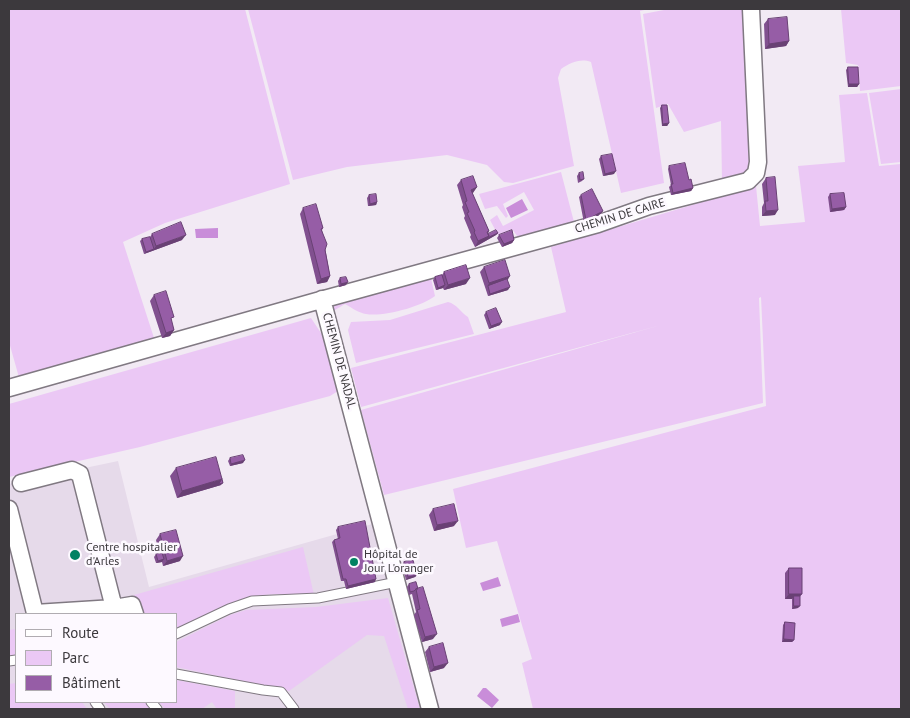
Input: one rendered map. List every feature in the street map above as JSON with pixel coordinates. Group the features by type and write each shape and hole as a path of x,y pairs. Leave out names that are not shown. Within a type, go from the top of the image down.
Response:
{"street":[{"name":"CHEMIN DE CAIRE","path":"322,299 598,224 649,206 748,182 756,173 758,162 752,9"},
{"name":"CHEMIN DE NADAL","path":"9,388 322,299 430,709"},
{"path":"21,483 72,470 80,474 114,608"},
{"path":"9,509 35,613"},
{"path":"48,613 132,605 135,613"}],"lane":[{"path":"178,633 229,608 252,601 318,598 397,582"},
{"path":"178,674 281,692 294,709"}],"shaded area":[{"path":"522,199 528,210 511,218 506,208"},
{"path":"218,228 218,238 196,238 195,229"},
{"name":"Centre hospitalier d'Arles","path":"118,461 149,587 376,523 426,709 9,709 9,484"},
{"path":"498,577 501,586 483,591 480,583"},
{"path":"518,614 520,622 502,627 500,619"},
{"path":"483,688 486,688 499,700 492,708 477,696"}],"green space":[{"path":"9,9 245,9 290,184 165,223 123,242 155,341 20,381 9,342"},
{"path":"248,9 649,9 640,11 664,183 621,193 591,62 583,61 572,63 561,69 558,78 574,166 513,183 504,182 487,165 447,155 347,167 293,180"},
{"path":"669,9 746,9 752,169 739,180 722,181 721,121 684,132 668,104 656,108 643,14"},
{"path":"841,9 901,9 901,86 860,91 858,65 846,63"},
{"path":"901,89 901,162 881,164 869,93"},
{"path":"867,93 879,166 901,164 901,709 533,709 522,663 532,659 497,541 466,548 453,489 766,406 761,297 759,298 763,403 384,495 361,410 661,325 361,407 351,368 566,312 551,247 756,186 760,226 805,222 798,166 845,162 839,95"},
{"path":"561,172 574,222 518,237 512,229 498,235 490,220 497,215 503,226 534,210 524,192 503,204 508,216 506,218 497,206 485,209 479,194"},
{"path":"430,274 435,296 421,304 402,310 373,315 358,311 345,304 335,310 330,309 327,301"},
{"path":"448,302 468,317 474,334 356,363 348,330 351,322 390,320"},
{"path":"311,318 323,336 338,391 330,396 140,447 9,477 9,404"},
{"path":"303,547 314,595 278,594 252,597 218,609 178,629 178,613 142,613 134,595"},
{"path":"388,598 420,709 408,709 384,636 367,635 289,691 178,667 178,641 230,615 246,610 316,607"},
{"path":"15,629 15,655 9,655 9,630"},
{"path":"178,680 235,691 235,709 217,709 212,702 202,709 165,709 160,703 178,703"},
{"path":"15,683 15,703 83,703 87,709 9,709 9,684"},
{"path":"105,703 147,703 151,709 110,709"}],"building":[{"path":"787,17 789,41 769,44 768,19"},
{"path":"848,67 858,67 859,84 849,84"},
{"path":"662,105 667,105 669,123 663,124"},
{"path":"612,154 616,171 605,174 601,156"},
{"path":"685,163 693,188 673,193 669,166"},
{"path":"583,172 584,179 580,180 579,173"},
{"path":"473,176 477,187 471,190 489,231 487,232 489,236 478,241 467,213 469,212 465,202 467,201 461,180"},
{"path":"775,177 778,210 766,211 765,201 768,201 766,178"},
{"path":"592,189 603,211 586,220 581,195"},
{"path":"844,193 846,207 832,209 830,194"},
{"path":"376,194 377,202 370,204 369,195"},
{"path":"316,204 323,228 321,229 327,244 325,250 330,276 321,279 303,208"},
{"path":"181,222 186,235 156,246 152,234"},
{"path":"496,230 498,233 487,238 488,234"},
{"path":"512,230 514,240 504,244 499,235"},
{"path":"150,237 154,249 146,252 142,239"},
{"path":"505,260 510,276 489,283 484,267"},
{"path":"466,265 470,278 448,285 444,272"},
{"path":"442,275 445,285 438,288 435,277"},
{"path":"346,277 348,282 341,284 340,278"},
{"path":"507,279 510,287 490,294 488,286"},
{"path":"166,291 174,317 171,318 174,330 166,333 154,295"},
{"path":"496,308 502,322 491,326 486,312"},
{"path":"243,455 245,460 231,464 230,458"},
{"path":"216,457 222,479 182,491 176,468"},
{"path":"454,504 458,521 437,525 433,509"},
{"name":"Hôpital de Jour L'oranger","path":"365,521 376,579 348,586 346,579 343,579 334,540 340,538 338,527"},
{"path":"176,530 183,556 167,561 160,534"},
{"path":"162,553 164,559 158,561 156,554"},
{"path":"413,560 417,575 408,577 404,562"},
{"path":"789,568 802,568 802,594 789,594"},
{"path":"416,582 418,589 410,592 409,584"},
{"path":"423,587 437,634 425,637 417,610 420,609 416,589"},
{"path":"794,596 800,596 800,606 794,606"},
{"path":"785,622 795,623 794,640 784,639"},
{"path":"443,643 448,663 434,667 429,647"}],"place":[{"name":"Centre hospitalier d'Arles","path":"75,555"},
{"name":"Hôpital de Jour L'oranger","path":"354,562"}]}
